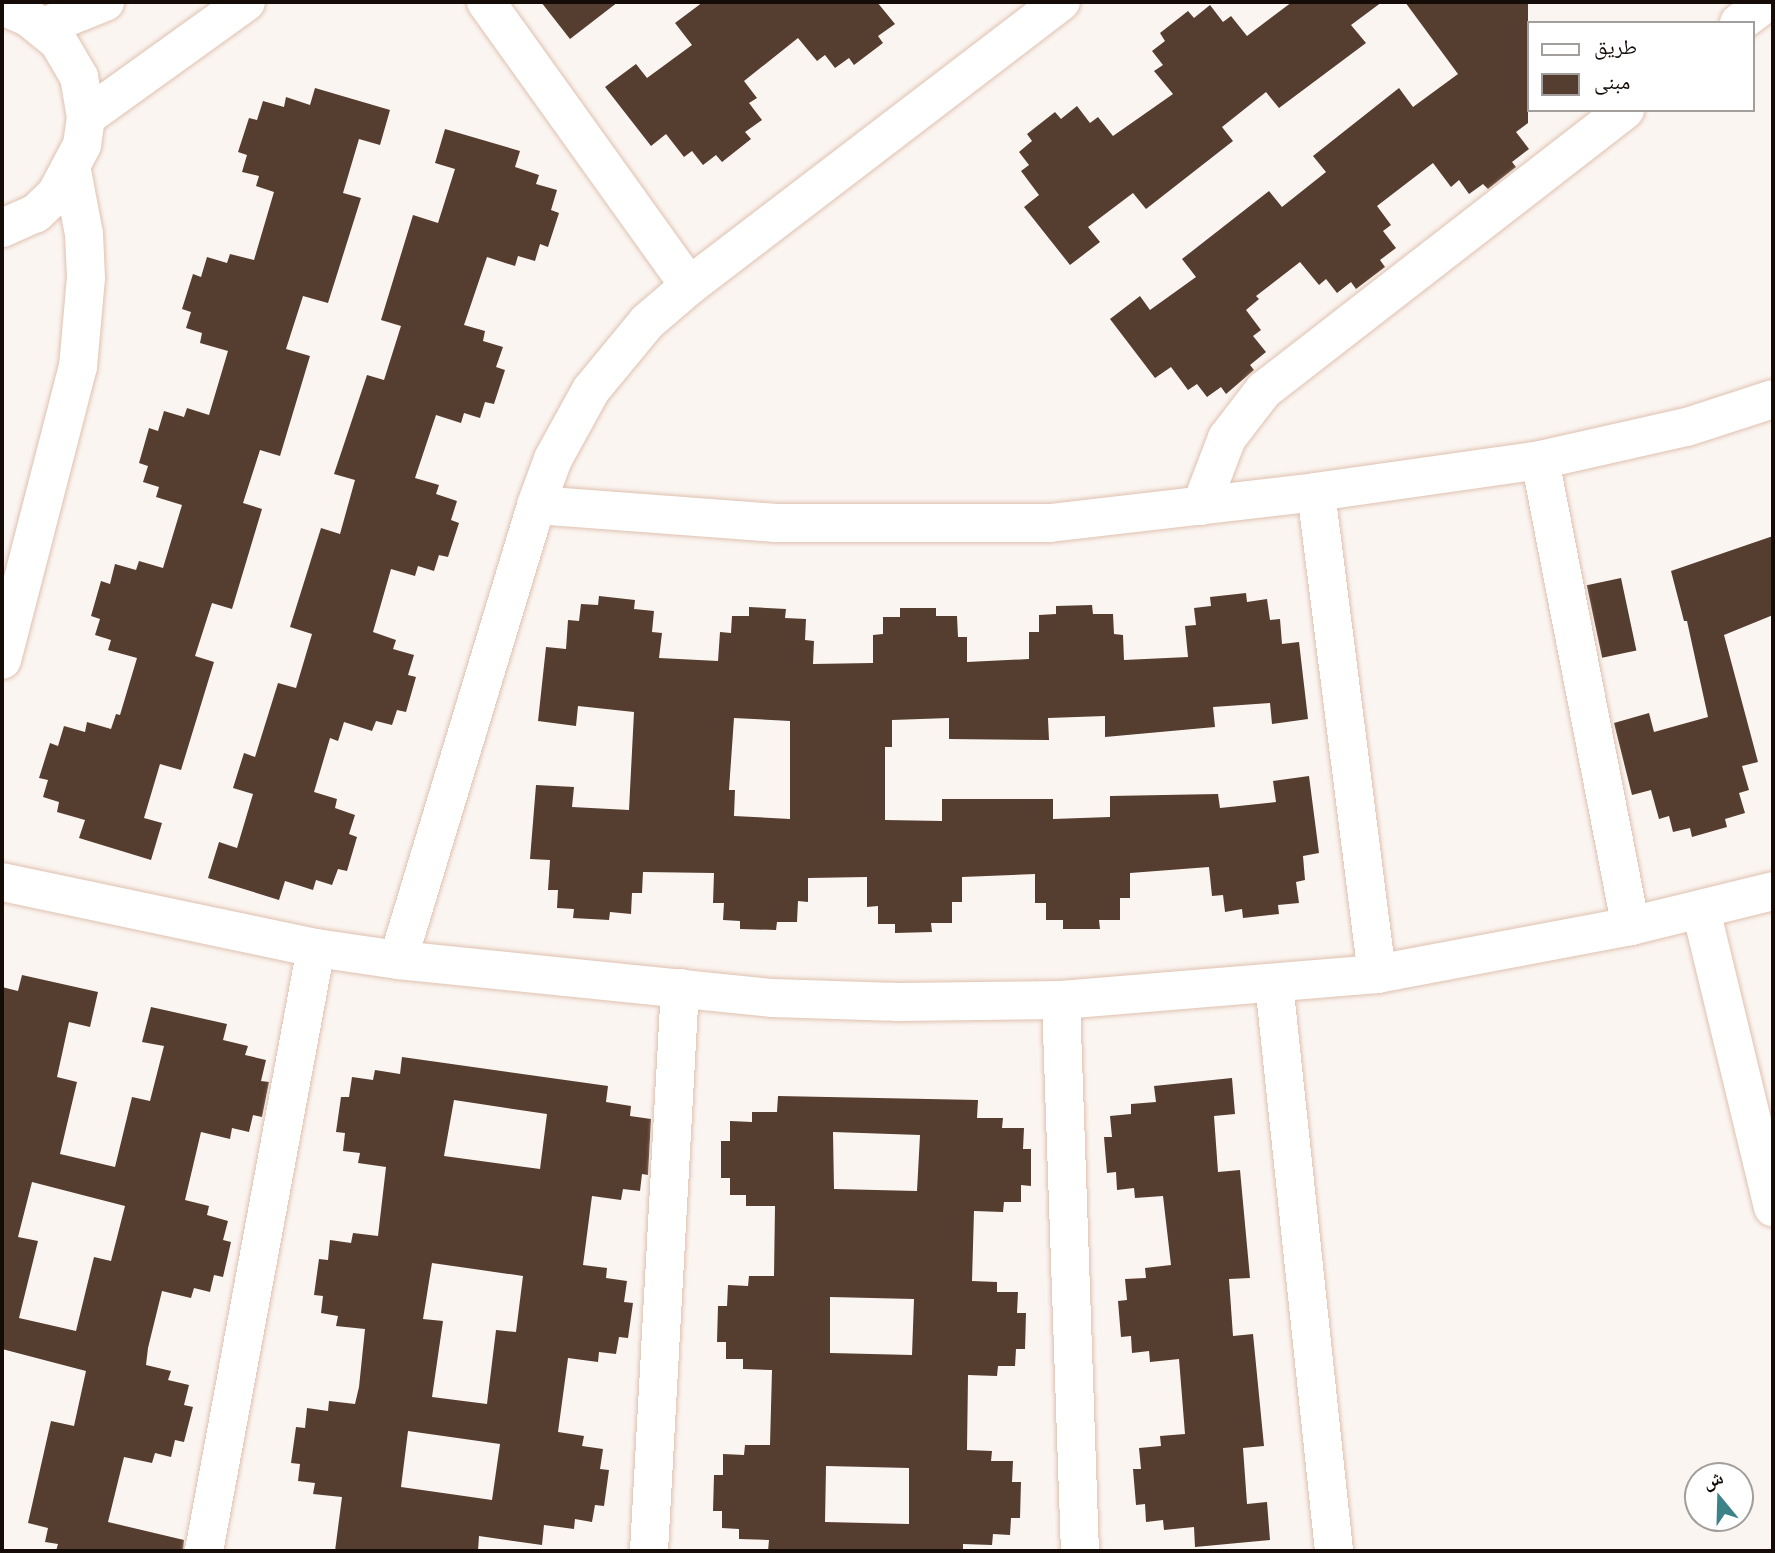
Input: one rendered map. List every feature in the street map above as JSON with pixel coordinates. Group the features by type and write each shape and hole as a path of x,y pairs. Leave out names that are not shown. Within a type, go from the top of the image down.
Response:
{"street":[{"path":"43,27 105,2"},
{"path":"86,117 246,2"},
{"path":"486,2 689,286"},
{"path":"398,960 536,505 553,459 591,390 648,322 689,286 1061,2"},
{"path":"1743,21 1767,2"},
{"path":"2,6 43,27 70,58 79,77 86,117 72,171 84,234 86,278 78,367 2,660"},
{"path":"1201,506 1227,438 1264,390 1622,112"},
{"path":"2,228 36,212 72,171"},
{"path":"536,505 764,522 965,526 1050,523 1316,492 1539,460 1687,427 1773,399"},
{"path":"1539,460 1631,926"},
{"path":"1316,492 1377,974"},
{"path":"2,882 316,948 398,960 773,998 898,1002 1061,1000 1377,974 1631,926 1773,891"},
{"path":"1701,909 1773,1207"},
{"path":"204,1551 316,948"},
{"path":"1274,983 1334,1551"},
{"path":"649,1551 680,988"},
{"path":"1061,1000 1080,1551"}],"building":[{"path":"541,2 618,2 570,39"},
{"path":"703,2 877,2 895,24 878,36 883,43 854,65 849,58 835,68 825,55 817,61 798,38 744,81 757,98 749,103 762,120 745,132 751,139 722,162 716,155 703,165 692,151 684,157 666,134 651,146 605,87 636,64 647,78 692,45 675,23"},
{"path":"1292,2 1382,2 1351,25 1366,43 1279,108 1266,92 1222,127 1233,141 1146,209 1133,193 1088,227 1100,242 1070,265 1024,207 1039,195 1021,171 1029,165 1019,152 1032,141 1027,134 1055,112 1061,119 1077,106 1090,123 1098,117 1113,136 1173,94 1154,71 1163,65 1152,51 1165,41 1160,33 1188,11 1194,18 1210,5 1223,22 1231,16 1247,36"},
{"path":"1405,2 1528,2 1528,123 1516,132 1529,149 1512,162 1516,167 1488,189 1483,184 1469,194 1459,180 1451,187 1433,163 1377,206 1391,225 1383,231 1396,248 1380,260 1385,267 1356,289 1351,282 1337,293 1326,279 1319,285 1300,262 1256,296 1259,299 1246,310 1261,330 1253,336 1266,352 1250,365 1254,370 1226,394 1221,387 1207,397 1197,384 1188,390 1171,367 1155,378 1110,319 1140,296 1150,310 1196,277 1182,259 1269,191 1282,207 1326,172 1313,156 1399,88 1413,107 1458,74"},
{"path":"315,88 390,110 380,145 359,139 343,193 361,198 328,303 303,296 286,349 310,356 280,456 260,450 243,503 262,509 232,609 212,603 195,656 214,662 181,770 160,764 144,818 162,823 151,860 79,838 85,820 57,812 59,802 43,797 48,780 39,778 50,743 58,746 64,726 85,732 87,722 111,729 116,714 120,715 137,658 108,650 111,640 95,635 100,619 91,616 101,581 110,584 115,564 136,570 139,561 163,568 182,505 156,497 159,487 143,482 148,466 139,463 149,428 158,431 164,411 184,417 187,408 209,415 228,351 200,343 202,333 186,328 191,312 182,309 193,274 201,277 207,257 227,263 230,254 254,260 274,192 256,186 259,176 242,172 247,155 238,152 249,118 257,120 263,101 284,107 286,97 310,105"},
{"path":"445,129 520,151 515,167 539,175 536,184 557,190 551,210 559,213 548,247 540,244 535,261 518,256 515,266 487,257 464,325 485,331 483,341 503,347 496,367 505,370 494,404 485,402 480,418 464,413 461,423 436,415 415,478 439,485 436,494 457,501 451,520 459,523 448,557 439,555 434,571 418,566 415,576 391,569 373,632 396,640 393,649 414,655 408,675 416,677 406,712 397,710 392,725 376,721 372,731 344,722 338,741 330,738 314,792 337,799 335,808 355,815 349,834 357,837 347,871 338,869 332,885 316,880 313,890 285,881 279,900 208,878 219,842 237,848 253,794 233,788 244,753 255,757 278,683 296,688 312,634 290,627 321,528 340,534 355,480 334,474 367,375 384,380 401,326 381,320 413,215 438,223 455,169 435,163"},
{"path":"1773,536 1773,615 1724,635 1758,762 1742,766 1749,790 1739,793 1745,813 1725,819 1727,827 1692,837 1690,828 1673,832 1669,816 1659,819 1651,790 1632,795 1614,723 1649,713 1654,732 1708,717 1687,621 1684,621 1671,571"},
{"path":"1621,578 1636,650 1602,658 1587,585"},
{"path":"1246,593 1247,602 1267,599 1270,620 1280,619 1282,644 1299,642 1308,719 1272,724 1270,703 1213,707 1215,727 1105,737 1105,716 1048,718 1049,740 949,739 949,718 892,720 892,747 885,747 885,820 942,821 942,799 1053,799 1053,819 1110,817 1110,796 1218,794 1220,808 1276,802 1273,781 1309,776 1319,853 1303,856 1305,880 1296,882 1299,903 1278,905 1279,914 1243,918 1242,909 1225,912 1223,895 1212,896 1209,867 1130,873 1130,898 1120,898 1120,920 1099,920 1100,929 1063,929 1063,920 1046,920 1046,903 1035,903 1035,874 962,877 962,902 952,902 952,923 931,923 932,932 895,933 895,924 878,924 878,906 867,907 867,877 808,878 808,902 798,901 797,922 777,922 776,930 740,929 740,921 723,920 724,903 713,903 714,873 643,872 642,893 632,893 631,914 610,912 609,920 573,918 574,909 557,908 558,890 548,890 550,860 530,859 536,785 574,787 572,807 629,810 634,712 578,706 576,726 538,721 546,647 566,649 568,620 579,621 581,604 598,605 599,596 635,600 634,609 654,611 652,632 662,633 659,658 718,661 720,632 731,633 732,616 749,616 749,607 786,609 785,618 806,619 805,640 814,641 813,664 873,663 873,635 883,634 883,617 900,617 900,608 936,608 936,616 957,616 958,637 967,637 967,662 1029,659 1029,632 1039,632 1039,615 1056,614 1056,606 1092,605 1093,614 1113,614 1114,634 1123,635 1124,660 1188,657 1185,626 1196,625 1194,608 1211,606 1210,597","holes":["734,718 790,721 790,819 734,816 735,790 729,790"]},
{"path":"22,975 98,992 90,1027 69,1022 57,1077 77,1082 60,1154 115,1167 132,1097 150,1101 164,1046 142,1042 151,1007 227,1024 223,1040 248,1046 245,1055 266,1060 261,1081 269,1082 262,1117 253,1115 249,1132 232,1128 230,1139 201,1132 185,1200 209,1206 207,1215 228,1221 223,1240 231,1242 223,1277 214,1275 210,1292 194,1288 191,1298 162,1291 148,1348 146,1365 171,1371 168,1380 189,1385 184,1405 193,1407 184,1442 175,1440 171,1457 155,1453 152,1463 124,1457 108,1522 184,1540 183,1551 56,1551 58,1544 45,1542 48,1528 28,1523 51,1421 74,1426 86,1371 2,1349 2,987 18,991","holes":["32,1182 125,1206 111,1261 94,1257 76,1331 19,1318 38,1241 18,1237"]},
{"path":"402,1057 608,1086 606,1102 631,1106 630,1116 651,1119 648,1175 642,1174 640,1191 623,1189 621,1200 592,1196 583,1265 607,1268 606,1278 627,1281 624,1302 633,1303 628,1338 619,1337 616,1354 599,1352 598,1362 568,1358 558,1432 584,1436 582,1446 603,1449 600,1469 609,1470 604,1506 595,1505 592,1522 575,1519 574,1529 544,1525 542,1545 479,1536 478,1551 335,1551 342,1497 313,1494 315,1483 298,1481 300,1464 291,1463 296,1427 305,1428 307,1408 328,1411 329,1401 355,1404 359,1387 365,1329 336,1326 338,1316 321,1313 323,1296 314,1295 319,1259 328,1260 330,1240 351,1243 353,1233 378,1236 386,1167 358,1163 360,1153 343,1151 345,1133 336,1132 341,1097 349,1097 352,1077 373,1080 375,1070 400,1074","holes":["454,1100 547,1114 540,1169 444,1156","432,1263 523,1276 516,1332 496,1330 487,1404 432,1397 443,1321 423,1319","408,1431 500,1444 492,1500 401,1487"]},
{"path":"1232,1078 1235,1114 1214,1116 1218,1172 1240,1170 1250,1278 1229,1279 1233,1336 1253,1334 1264,1446 1243,1448 1247,1504 1267,1502 1270,1540 1195,1547 1194,1527 1164,1530 1163,1520 1146,1522 1145,1504 1136,1505 1133,1469 1141,1469 1139,1448 1161,1446 1160,1436 1185,1434 1179,1359 1150,1362 1149,1351 1132,1353 1131,1336 1121,1337 1118,1301 1127,1300 1125,1279 1146,1278 1145,1268 1171,1265 1163,1196 1135,1198 1134,1188 1117,1190 1116,1172 1107,1173 1104,1137 1112,1137 1110,1116 1131,1114 1131,1104 1156,1102 1154,1086"},
{"path":"778,1096 978,1100 977,1118 1003,1118 1002,1128 1024,1128 1023,1149 1031,1149 1031,1186 1021,1185 1021,1202 1004,1202 1003,1212 974,1211 972,1281 997,1282 997,1292 1018,1292 1017,1313 1026,1313 1025,1349 1016,1349 1015,1366 998,1366 997,1376 968,1375 967,1450 992,1451 991,1461 1013,1461 1012,1482 1021,1482 1020,1518 1011,1518 1010,1535 993,1534 992,1545 963,1544 963,1551 768,1551 769,1540 739,1539 739,1529 722,1528 722,1511 713,1511 714,1475 723,1475 723,1454 744,1455 745,1445 770,1445 772,1370 743,1369 743,1359 726,1359 726,1342 717,1342 718,1306 727,1306 728,1285 748,1286 749,1276 774,1276 775,1206 746,1206 746,1195 730,1195 730,1178 721,1178 721,1141 730,1141 730,1121 752,1122 752,1112 777,1112","holes":["833,1132 920,1135 917,1191 834,1189","830,1297 914,1299 912,1355 830,1353","826,1466 909,1468 909,1524 825,1522"]}]}
